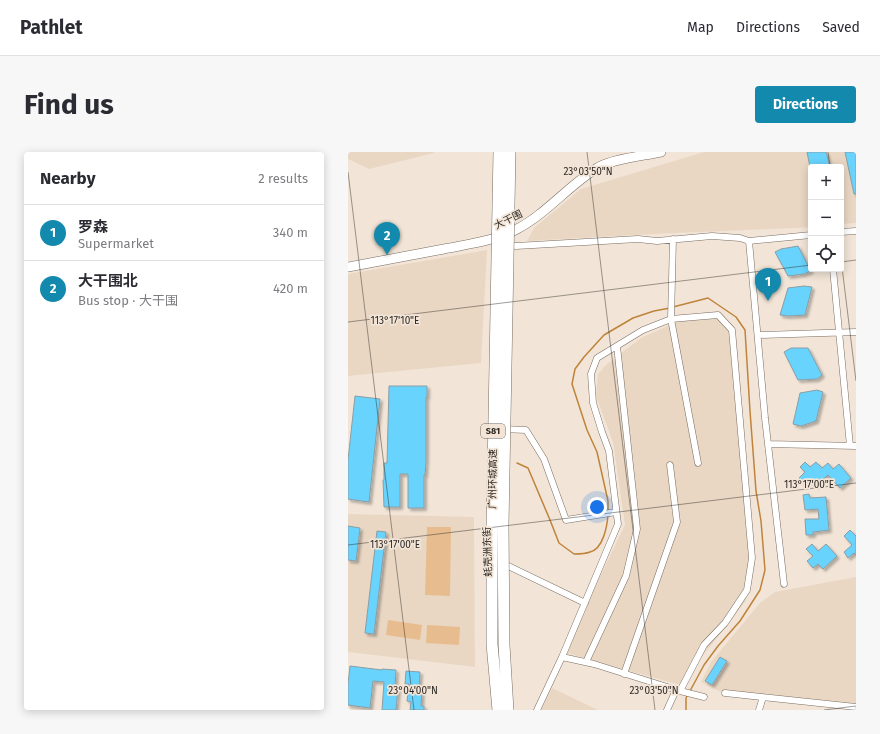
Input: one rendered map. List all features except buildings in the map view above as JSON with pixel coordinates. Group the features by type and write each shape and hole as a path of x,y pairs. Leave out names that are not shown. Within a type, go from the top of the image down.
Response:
{"highway":[{"name":"广州环城高速","path":"498,710 492,644 492,525 499,152"},
{"name":"广州环城高速","path":"508,710 504,645 503,525 510,152"}],"street":[{"name":"大干围","path":"348,267 483,241 511,231 539,214 603,165 661,152"},
{"path":"844,232 856,231"},
{"path":"483,241 516,246 638,240 657,241 712,236 740,238 749,241 808,235"},
{"path":"674,239 671,297 672,318 698,463"},
{"path":"749,241 768,444 784,584"},
{"path":"768,444 853,446 833,272"},
{"path":"537,710 562,657 618,524 611,513 609,451 593,403 592,374 597,358 643,330 672,318 718,315 732,330 752,558 747,590 726,623 704,645 667,710"},
{"path":"758,335 856,332"},
{"path":"586,662 626,576 637,529 617,346"},
{"name":"蚝壳洲东街","path":"503,710 495,528 498,428 526,430 544,459 566,520 611,513"},
{"path":"624,674 678,522 670,465"},
{"path":"497,560 585,603"},
{"path":"562,657 586,662 704,697"},
{"path":"725,693 856,707"},
{"path":"759,710 763,697"}],"shaded area":[{"path":"348,152 434,153 369,169 348,159"},
{"path":"704,152 856,152 856,223 844,224 844,164 808,164 808,227 527,241 534,228 581,189"},
{"path":"487,250 481,363 348,376 348,274"},
{"path":"719,311 736,332 755,566 745,602 680,685 563,652 625,525 613,442 596,396 598,374 606,365 641,338 694,314"},
{"path":"348,514 474,517 475,667 348,652"},
{"path":"427,527 451,527 450,596 425,595"},
{"path":"856,577 856,704 719,691 701,682 711,662 760,603 775,592"},
{"path":"388,620 422,625 420,640 386,635"},
{"path":"427,625 460,627 459,645 426,643"},
{"path":"552,688 598,710 541,710"}],"waterway":[{"path":"673,307 708,298 736,317 745,330 756,491 761,521 765,570 760,590 740,621 704,665 690,691"},
{"path":"608,511 608,501 597,452 587,430 572,384 575,369 604,335 633,318 654,311 670,308"},
{"path":"517,463 528,468 559,543 574,554 588,553 598,547 604,537 608,515"},
{"path":"686,710 686,698 688,694"}],"place":[{"name":"大干围北","path":"387,255"},
{"name":"罗森","path":"768,301"}]}
